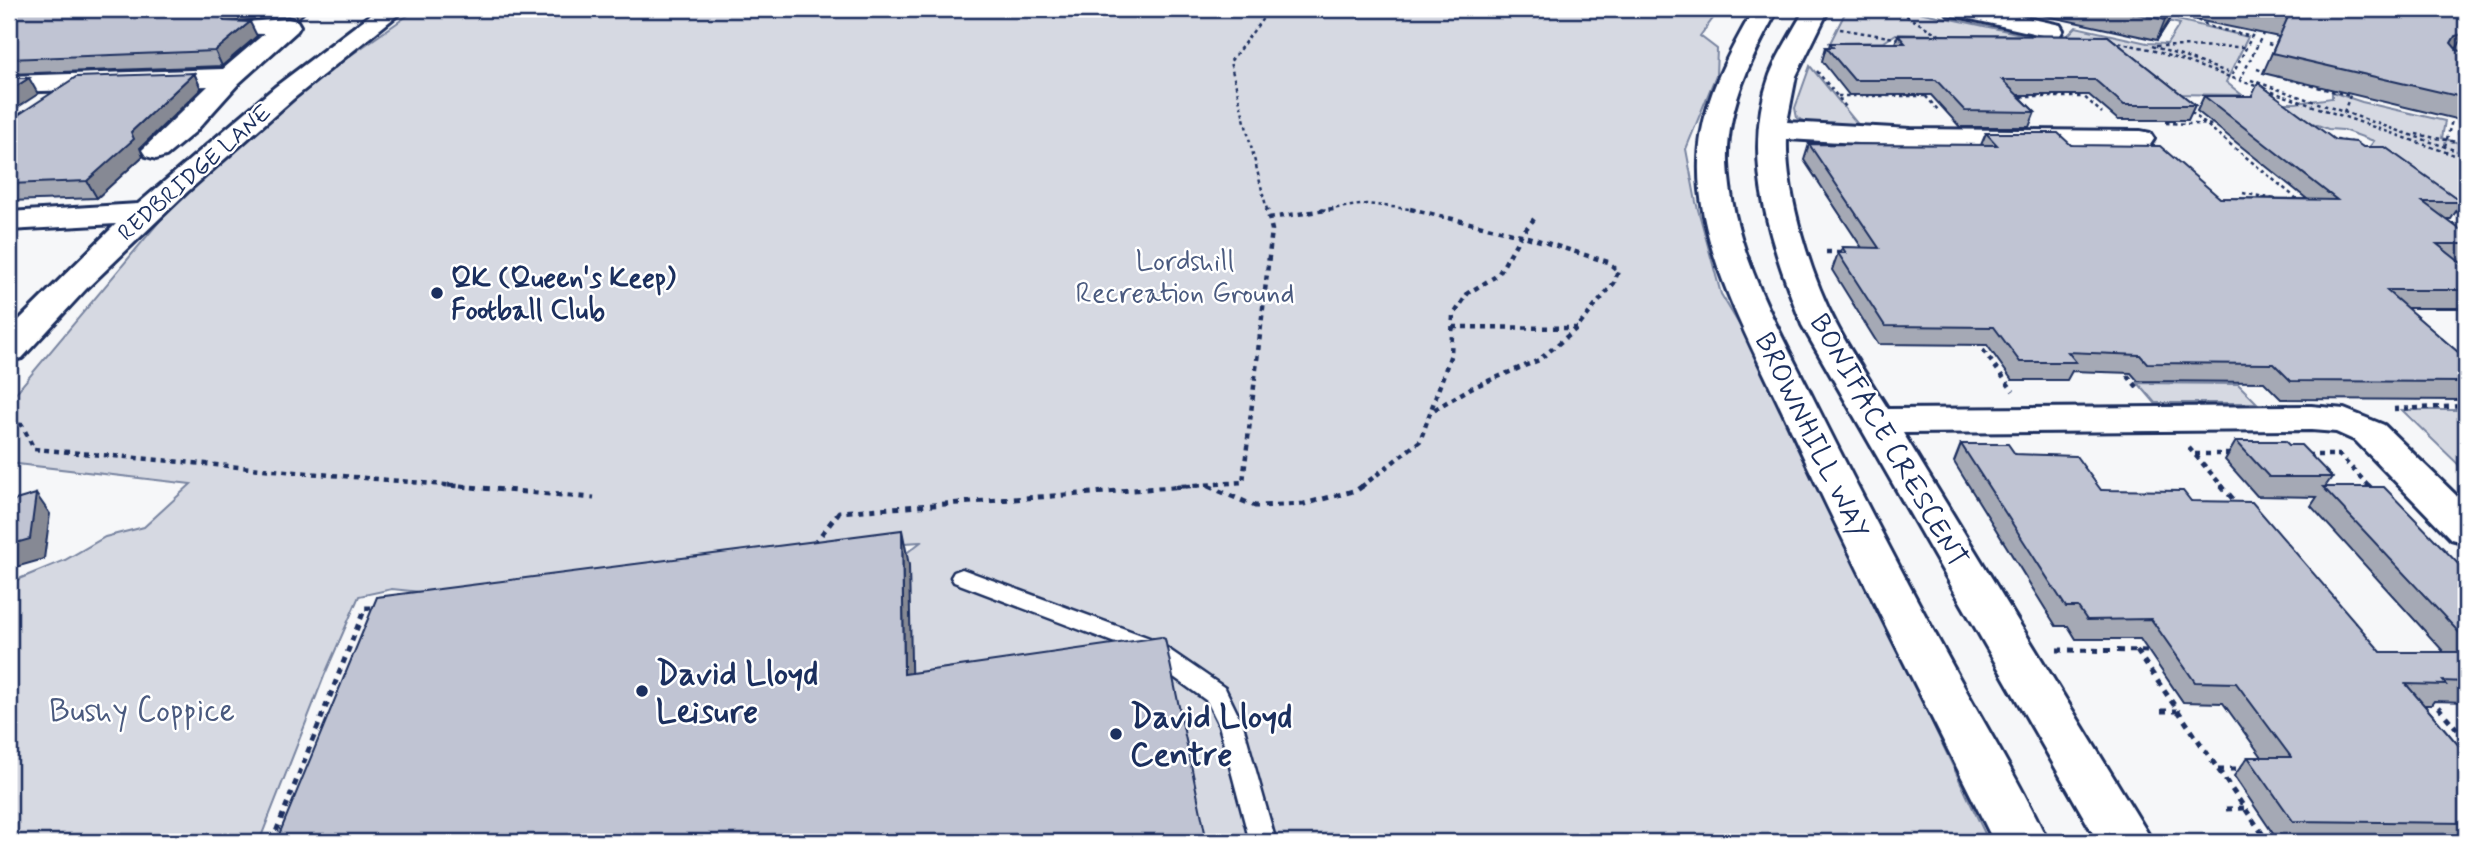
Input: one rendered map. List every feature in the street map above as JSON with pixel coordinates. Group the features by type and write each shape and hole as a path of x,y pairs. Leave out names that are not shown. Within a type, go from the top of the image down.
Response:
{"street":[{"name":"REDBRIDGE LANE","path":"9,350 115,240 145,213 247,124 393,9"},
{"name":"BROWNHILL WAY","path":"1766,9 1735,63 1722,96 1716,123 1715,187 1734,264 1831,475 2021,842"},
{"path":"1956,9 2051,30"},
{"name":"BONIFACE CRESCENT","path":"1824,18 1780,84 1774,129 1777,195 1790,252 1819,325 2126,842"},
{"path":"156,150 185,126 230,77 288,26 240,27"},
{"path":"9,84 230,77"},
{"path":"36,110 76,83"},
{"path":"1774,129 1871,138 1965,139 2128,134"},
{"path":"9,221 145,213"},
{"path":"1876,421 2311,418 2344,421 2370,433 2466,529"}],"lane":[{"path":"962,578 1147,646 1216,695 1231,725 1263,842"}],"path":[{"path":"806,555 839,512 1244,482 1272,230 1230,62 1270,9"},
{"path":"1894,9 1948,41 1940,40"},
{"path":"2186,15 2211,27 2252,37"},
{"path":"1824,18 1910,39"},
{"path":"2240,80 2271,18"},
{"path":"2247,47 2152,46 2233,74 2247,47 2252,37 2257,26"},
{"path":"2125,46 2110,44 2149,49 2466,159"},
{"path":"2268,44 2281,49"},
{"path":"1814,67 1871,138"},
{"path":"2257,69 2299,85 2350,96"},
{"path":"2251,80 2466,154"},
{"path":"2344,112 2354,85"},
{"path":"1917,86 1965,139"},
{"path":"2075,88 2128,134"},
{"path":"1837,96 1926,96"},
{"path":"2003,97 2084,97"},
{"path":"2445,146 2456,105"},
{"path":"2184,106 2302,204 2293,202"},
{"path":"2165,123 2204,123 2232,127"},
{"path":"2395,129 2466,144"},
{"path":"2319,133 2328,139 2356,142"},
{"path":"2253,162 2267,164"},
{"path":"2243,193 2283,200"},
{"path":"2236,199 2274,198"},
{"path":"2447,203 2466,217"},
{"path":"1269,218 1367,204 1398,206 1521,235 1608,262 1618,271 1614,283 1577,328 1539,360 1471,388 1430,412"},
{"path":"1207,485 1255,506 1304,504 1357,489 1420,441 1451,354 1453,316 1468,293 1498,275 1521,235 1534,219"},
{"path":"2455,235 2444,228 2466,223"},
{"path":"1790,252 1858,252"},
{"path":"1453,327 1577,328"},
{"path":"1977,341 2033,420"},
{"path":"2119,367 2247,516"},
{"path":"2394,409 2466,406"},
{"path":"9,424 22,425 34,449 594,498"},
{"path":"2195,454 2234,454"},
{"path":"2300,455 2339,455 2377,495"},
{"path":"2225,505 2238,505"},
{"path":"272,842 365,608 390,608"},
{"path":"2012,650 2163,652"},
{"path":"2137,651 2268,842"},
{"path":"2425,692 2466,739"},
{"path":"2161,711 2178,710"},
{"path":"2218,769 2246,769"},
{"path":"2226,809 2245,808"}],"green space":[{"path":"417,9 1720,9 1700,36 1717,49 1716,75 1686,149 1696,202 1721,294 1755,351 1989,842 292,842 896,561 921,542 789,550 489,599 392,589 359,596 325,674 259,842 9,842 9,583 65,560 105,537 144,527 191,484 9,463 9,401 225,143"},
{"path":"1847,9 1905,9 2035,37 1896,34 1884,42 1830,43"},
{"path":"2114,9 2180,15 2178,20 2248,37 2226,82 2242,95 2169,94 2064,39 2076,27 2147,43 2167,44 2180,24"},
{"path":"1810,66 1861,128 1812,124 1797,118 1795,108"},
{"path":"2332,92 2362,102 2445,121 2442,138 2466,145 2466,209 2459,207 2370,146 2374,141 2343,130 2328,129 2261,103 2296,103 2332,98"},
{"path":"2138,383 2238,384 2257,403 2155,403"},
{"path":"2402,410 2466,410 2466,472"}],"building":[{"path":"9,9 221,9 219,15 224,21 250,22 215,51 9,59"},
{"path":"2113,9 2172,9 2165,20"},
{"path":"2246,9 2466,9 2466,33 2455,36 2451,43 2457,50 2466,52 2466,98 2272,53 2288,17"},
{"path":"1898,35 2108,36 2195,105 2124,105 2095,80 2002,80 2035,112 1965,111 1936,80 1854,80 1826,47 1833,47 1830,43 1905,43"},
{"path":"194,73 131,132 134,139 87,181 9,184 9,121 76,77"},
{"path":"9,78 29,78 9,91"},
{"path":"2258,83 2335,140 2356,142 2363,147 2385,147 2462,202 2423,202 2466,234 2466,244 2437,244 2466,267 2466,290 2386,290 2466,359 2466,382 2291,381 2274,364 2147,363 2140,355 2068,352 2076,362 2020,362 1994,327 1885,326 1838,253 1846,253 1842,247 1879,248 1809,144 1997,145 1986,133 2058,133 2071,145 2160,146 2220,198 2337,200 2204,96 2252,96"},
{"path":"2236,441 2285,441 2289,445 2301,445 2332,477 2269,477"},
{"path":"1961,444 2008,444 2015,454 2076,456 2101,490 2183,491 2191,501 2252,502 2381,652 2466,652 2466,682 2443,681 2446,685 2406,684 2466,754 2466,823 2293,821 2248,757 2291,757 2236,683 2195,682 2151,619 2087,620 2078,607 2066,607"},
{"path":"2323,487 2384,487 2466,572 2466,640"},
{"path":"36,494 30,539 9,545 9,502"},
{"name":"David Lloyd Leisure","path":"902,530 904,674 1161,637 1165,639 1207,842 276,842 377,597"}],"place":[{"name":"QK (Queen's Keep) Football Club","path":"437,293"},
{"name":"David Lloyd Leisure","path":"642,691"},
{"name":"David Lloyd Centre","path":"1116,734"}],"park label":[{"name":"Lordshill Recreation Ground","path":"1185,276"},
{"name":"Bushy Coppice","path":"142,709"}]}
